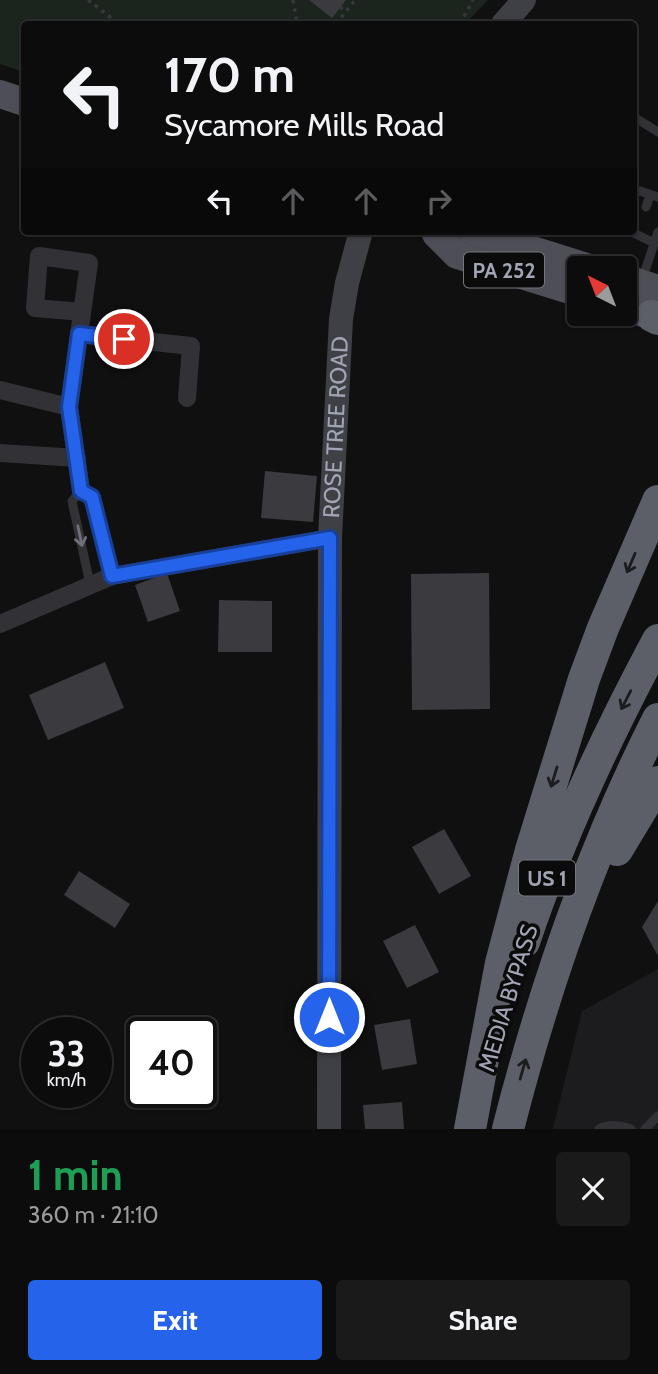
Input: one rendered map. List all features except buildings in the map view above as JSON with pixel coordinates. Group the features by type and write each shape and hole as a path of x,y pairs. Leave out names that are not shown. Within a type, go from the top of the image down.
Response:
{"highway":[{"path":"470,1129 501,963 531,850 584,679 658,500"},
{"name":"MEDIA BYPASS","path":"470,1129 506,998 551,868 605,741 658,640"},
{"name":"MEDIA BYPASS","path":"508,1129 541,1009 586,881 658,719"},
{"path":"541,1009 619,846 658,782"}],"main road":[{"path":"0,94 21,101"},
{"name":"PA 252","path":"442,235 457,255 567,289"},
{"name":"PA 252","path":"485,235 567,261"}],"street":[{"name":"ROSE TREE ROAD","path":"329,1129 330,538 341,319 349,272 360,235"},
{"path":"81,491 69,407 82,312"},
{"path":"79,334 191,346 187,398"},
{"path":"0,390 69,407"},
{"path":"0,453 77,458"},
{"path":"0,624 112,576 330,538"}],"lane":[{"path":"637,119 658,132"},
{"path":"637,190 654,196 646,207"},
{"path":"637,231 656,242"},
{"path":"645,301 658,232"},
{"path":"90,584 72,501 81,491 92,497 112,576"},
{"path":"645,1129 658,1116"},
{"path":"599,1129 624,1126 631,1129"}],"path":[{"path":"88,0 115,21"},
{"path":"293,0 296,21"},
{"path":"338,21 355,0"},
{"path":"462,21 473,0"},
{"path":"340,7 346,12"}],"shaded area":[{"path":"0,0 488,0 468,21 21,21 21,71 0,64"},
{"path":"658,969 658,1129 553,1129 582,1011"}],"route":[{"path":"124,339 79,334 69,407 81,491 92,497 112,576 330,538 329,1017"}]}
